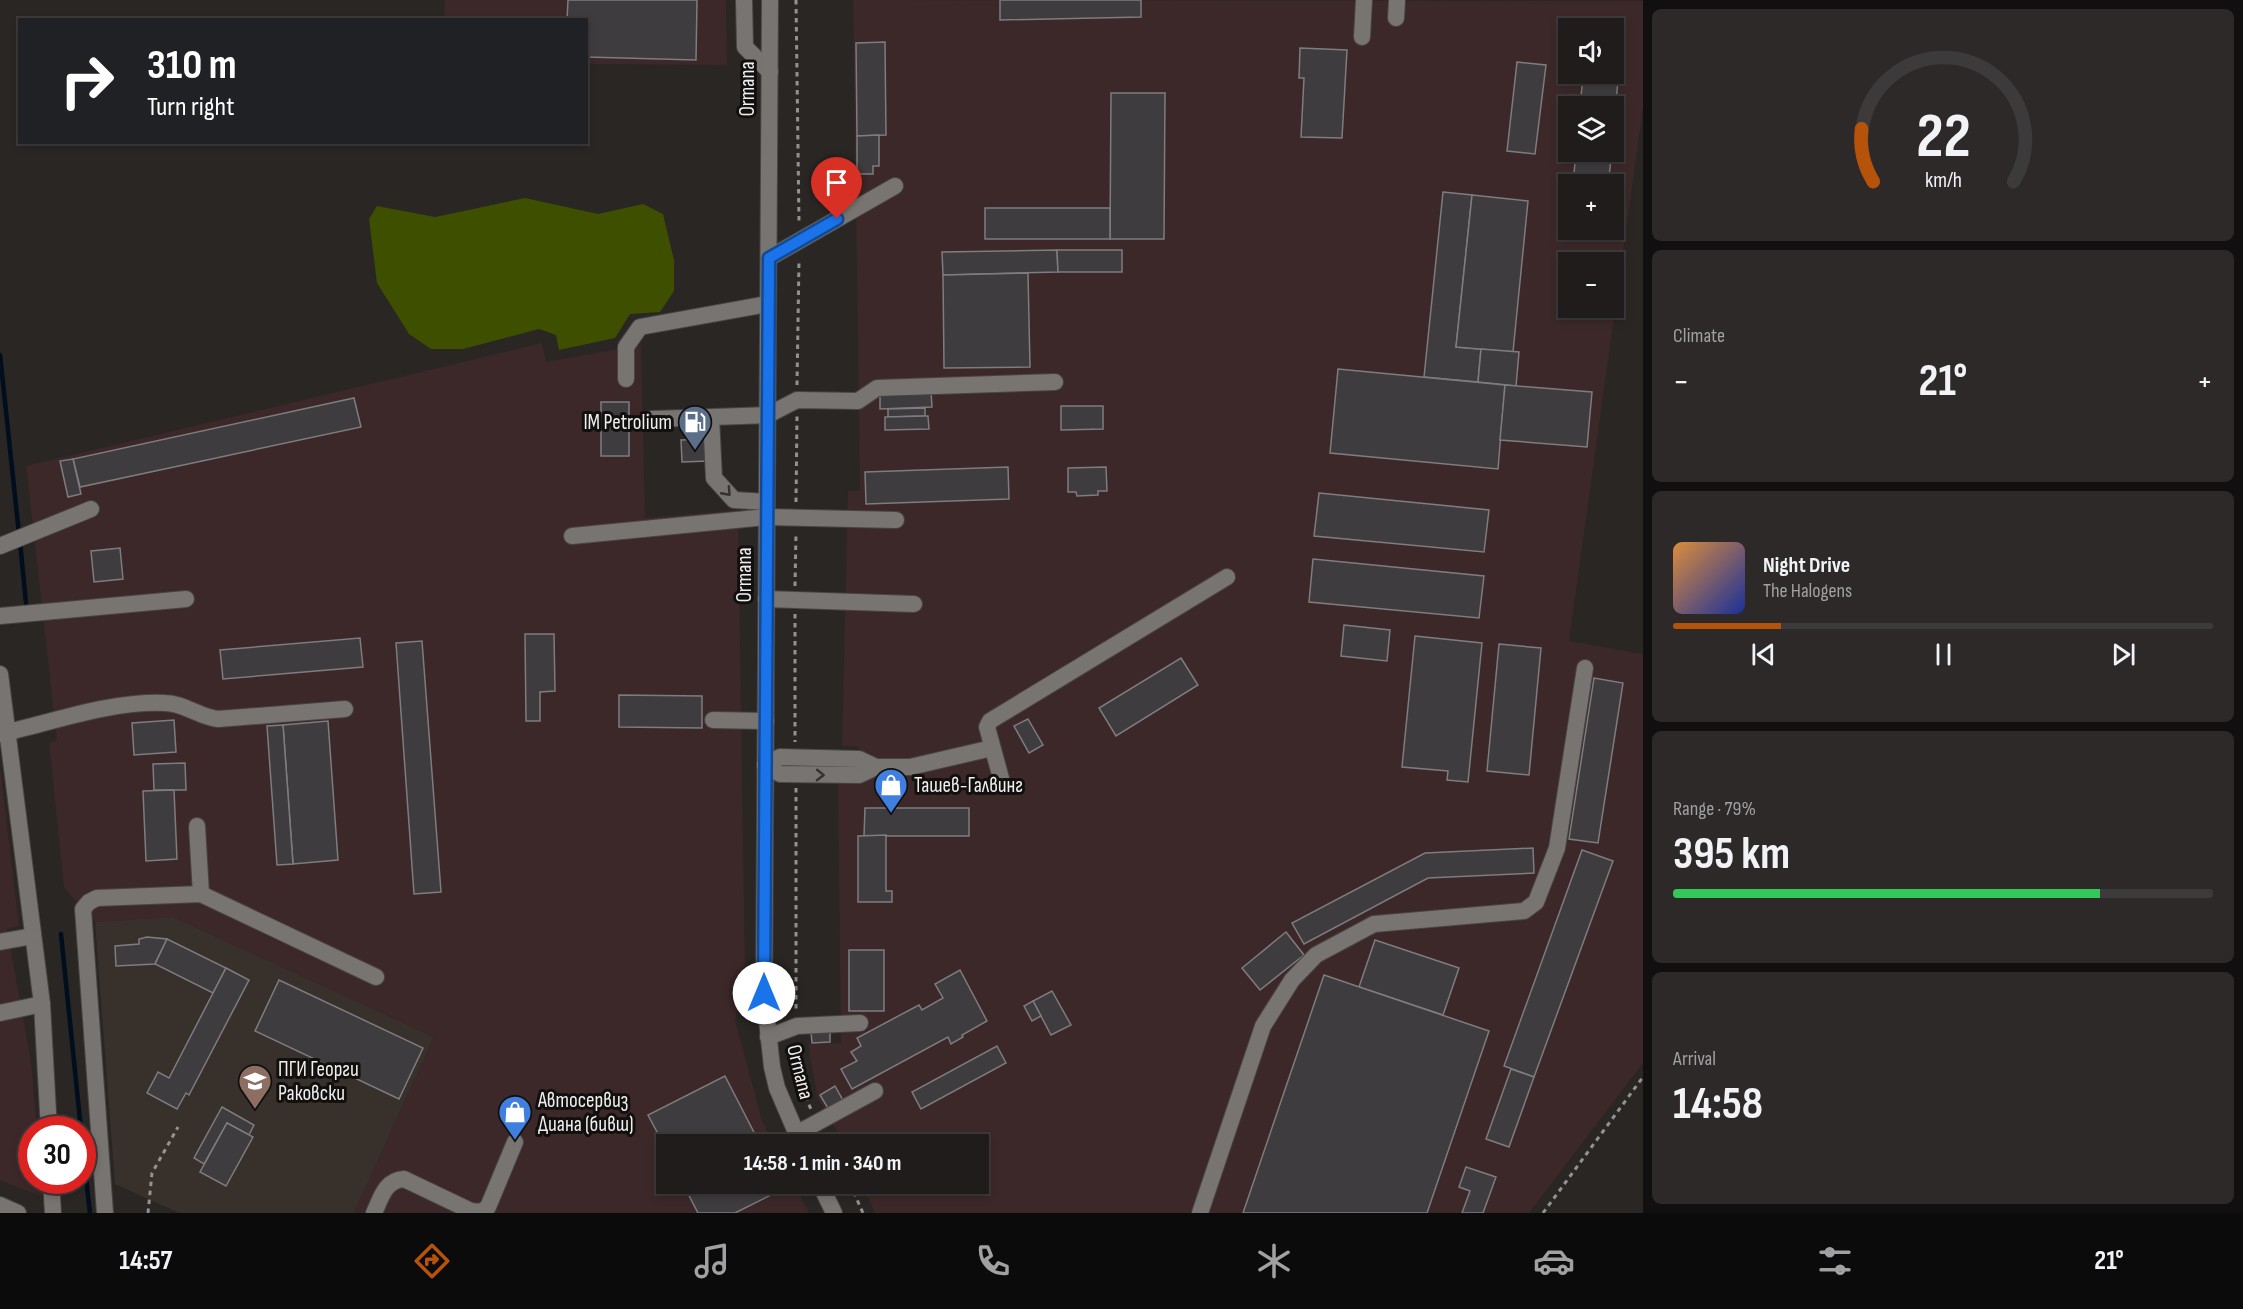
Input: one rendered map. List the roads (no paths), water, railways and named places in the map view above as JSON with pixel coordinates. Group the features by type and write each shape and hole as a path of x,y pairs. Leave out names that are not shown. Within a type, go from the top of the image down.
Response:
{"street":[{"path":"744,0 745,47 770,72"},
{"name":"Ormana","path":"770,0 764,993 768,1037 777,1088 797,1134"},
{"path":"1362,37 1364,0"},
{"path":"1396,18 1397,0"},
{"path":"769,258 895,186"},
{"path":"626,379 626,347 640,327 768,304"},
{"path":"652,419 768,415 797,400 858,401 877,388 1055,382"},
{"path":"711,417 714,478 734,500 767,509 896,520"},
{"path":"5,544 91,509"},
{"path":"572,536 767,509"},
{"path":"1002,782 987,727 990,721 1227,577"},
{"path":"0,616 186,599"},
{"path":"766,599 914,604"},
{"path":"1200,1213 1263,1026 1292,980 1316,955 1374,924 1524,911 1536,902 1557,848 1585,668"},
{"path":"0,674 4,733 42,1004 47,1116"},
{"path":"4,733 112,706 164,702 218,719 345,709"},
{"path":"713,720 765,721"},
{"path":"765,765 780,758 859,759 876,767 910,767 992,748"},
{"path":"765,765 780,774 859,775 876,767"},
{"path":"197,826 201,894"},
{"path":"105,1213 83,909 89,902 97,898 201,894 376,977"},
{"path":"0,942 33,936"},
{"path":"0,1013 42,1004"},
{"path":"768,1037 796,1026 860,1023"},
{"path":"807,1134 875,1091"},
{"path":"374,1213 387,1186 395,1180 404,1179 471,1211 481,1212 488,1207 515,1142"},
{"path":"52,1194 53,1213"},
{"path":"825,1194 834,1213"},
{"path":"0,1205 18,1213"}],"waterway":[{"path":"0,355 19,534"},
{"path":"20,542 26,603"},
{"path":"61,934 80,1116"},
{"path":"88,1194 90,1213"}],"place":[{"name":"IM Petrolium","path":"695,451"},
{"name":"Ташев-Галвинг","path":"891,814"},
{"name":"ПГИ Георги Раковски","path":"255,1110"},
{"name":"Автосервиз Диана (бивш)","path":"515,1141"}]}
